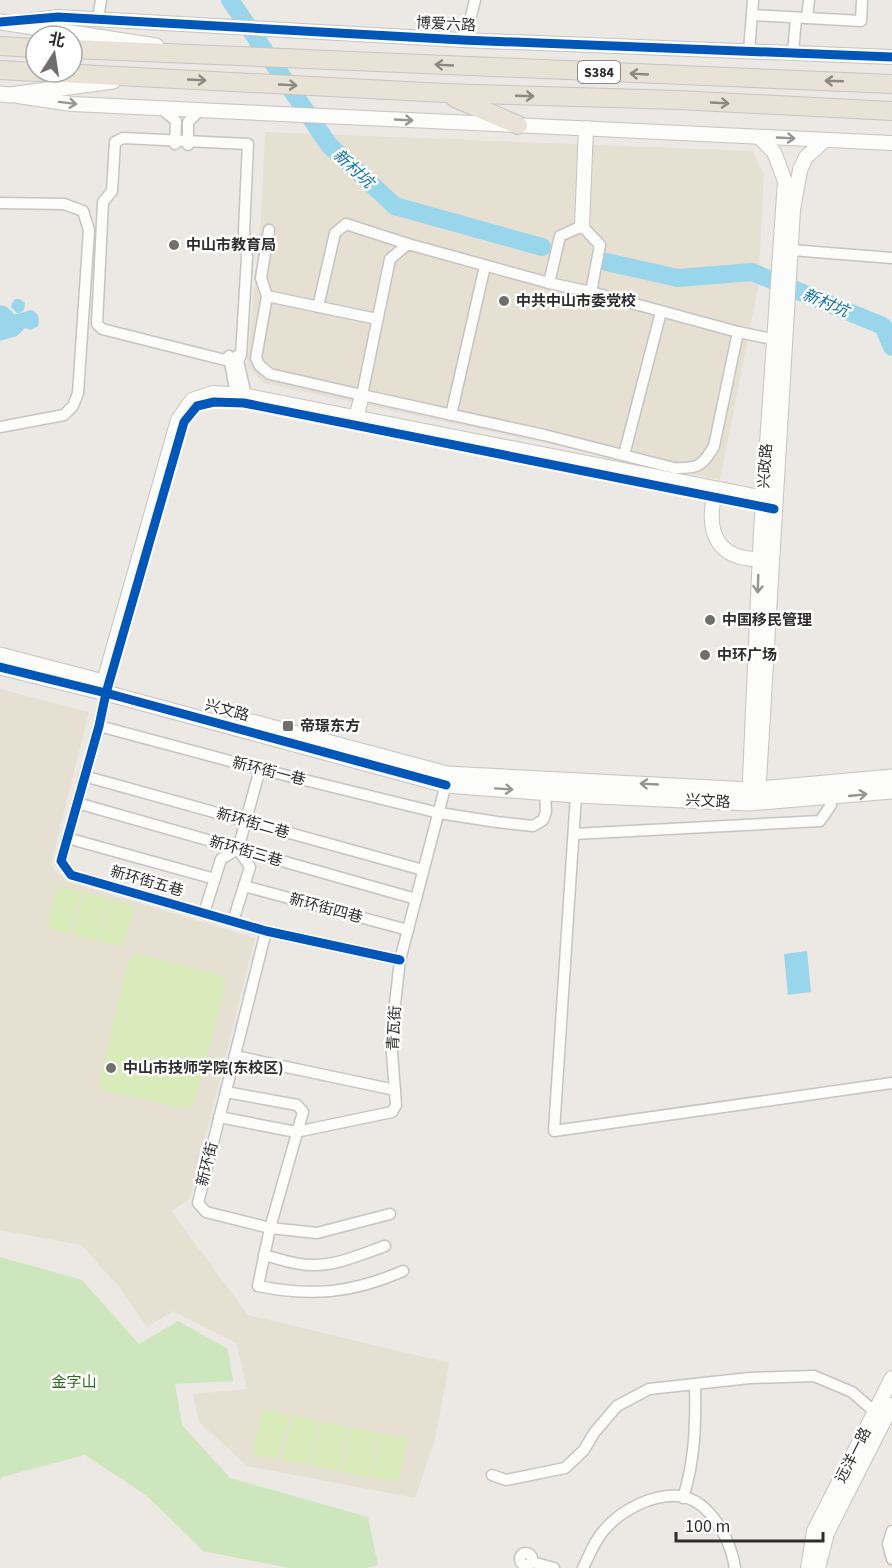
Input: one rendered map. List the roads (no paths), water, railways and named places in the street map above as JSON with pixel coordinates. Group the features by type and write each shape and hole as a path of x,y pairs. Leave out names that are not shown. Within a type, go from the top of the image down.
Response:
{"highway":[{"path":"0,46 24,47"},
{"name":"S384","path":"84,49 892,84"},
{"path":"0,70 24,71"},
{"name":"S384","path":"84,74 445,93 678,100 892,111"},
{"path":"445,93 518,125"}],"main road":[{"path":"5,23 209,54"},
{"path":"5,95 143,77"},
{"name":"兴文路","path":"0,655 105,687 447,779 576,795 830,798 892,791"},
{"name":"兴文路","path":"0,667 105,687"},
{"name":"兴文路","path":"447,779 754,796 892,777"}],"street":[{"path":"98,19 101,0"},
{"path":"465,40 475,0"},
{"path":"749,51 753,0"},
{"path":"793,53 808,0"},
{"path":"752,15 861,21 862,0"},
{"name":"博爱六路","path":"5,23 58,17 465,40 892,57"},
{"path":"5,95 72,104 892,143"},
{"path":"162,108 176,121 175,142"},
{"path":"188,143 188,122 200,110"},
{"path":"586,128 582,226 600,245 591,292"},
{"name":"兴政路","path":"754,796 769,503 786,248 785,181 774,152 759,137"},
{"path":"123,138 188,143 248,144 244,231 247,257 241,355 233,358 102,330 97,324 103,202 112,191 115,142 123,138"},
{"name":"兴政路","path":"786,248 800,170 806,157 825,140"},
{"path":"0,202 64,204 83,211 88,230 78,393 73,406 64,415 0,427"},
{"path":"318,307 335,234 346,224 485,266 738,332 780,340"},
{"path":"549,283 560,236 582,226"},
{"path":"269,230 261,278 267,296 256,358 260,366 270,374 683,468 693,469 706,460 714,446 738,332"},
{"path":"356,418 390,259 408,244"},
{"path":"786,248 892,258"},
{"path":"451,415 485,266"},
{"path":"267,296 377,319"},
{"path":"624,455 661,312"},
{"path":"233,358 241,396"},
{"path":"105,687 178,420 192,400 213,393 241,396 356,418 769,503"},
{"path":"105,687 184,422 197,406 214,402 244,403 714,497 769,503"},
{"path":"714,497 711,513 712,529 718,542 728,553 746,559 760,559"},
{"name":"兴政路","path":"754,796 760,559 769,503"},
{"name":"新环街五巷","path":"105,687 99,726 61,861 71,875 266,931 400,960"},
{"name":"新环街一巷","path":"99,726 439,813 497,822 533,826 543,820 546,812 545,792"},
{"path":"204,913 221,859 238,849 260,769"},
{"name":"新环街二巷","path":"84,776 423,870"},
{"name":"青瓦街","path":"219,1117 298,1132 392,1112 396,1105 391,1039 400,960 447,779"},
{"path":"576,795 554,1131 892,1083"},
{"path":"574,834 820,821 831,805 830,798"},
{"name":"新环街三巷","path":"76,803 416,899"},
{"path":"68,838 214,879"},
{"path":"233,921 250,867 238,849"},
{"name":"新环街四巷","path":"244,886 408,930"},
{"name":"新环街","path":"266,931 198,1203 206,1212 270,1228 317,1233 390,1214"},
{"path":"234,1056 395,1090"},
{"path":"226,1092 297,1105 303,1112 270,1228 258,1286 289,1292 326,1292 356,1288 404,1271"},
{"path":"264,1255 312,1265 328,1264 385,1245"},
{"path":"492,1475 506,1480 565,1468 584,1450 594,1432 617,1406 649,1389 750,1378 814,1376 852,1392 886,1412"},
{"name":"远洋一路","path":"818,1568 827,1533 886,1412 892,1378"},
{"path":"683,1498 689,1480 696,1430 695,1384"},
{"name":"远洋一路","path":"808,1568 814,1531 886,1412"},
{"path":"583,1568 595,1542 605,1528 618,1517 645,1501 663,1498 683,1498 696,1503 719,1525 733,1552 735,1568"},
{"path":"892,1531 888,1544 892,1559"},
{"path":"532,1562 554,1568"}],"water":[{"path":"15,299 20,299 25,303 24,310 18,314 11,307"},
{"path":"0,305 18,314 34,311 38,316 38,326 31,330 25,328 17,336 0,341"},
{"path":"807,951 811,992 788,995 784,954"}],"waterway":[{"name":"新村坑","path":"230,0 329,145 395,206 542,247"},
{"name":"新村坑","path":"606,262 678,278 752,272 883,326 892,347"}],"place":[{"name":"中山市教育局","path":"174,245"},
{"name":"中共中山市委党校","path":"504,301"},
{"name":"中国移民管理","path":"710,620"},
{"name":"中环广场","path":"705,655"},
{"name":"帝璟东方","path":"288,726"},
{"name":"中山市技师学院(东校区)","path":"111,1068"}],"park label":[{"name":"金字山","path":"74,1382"}]}
